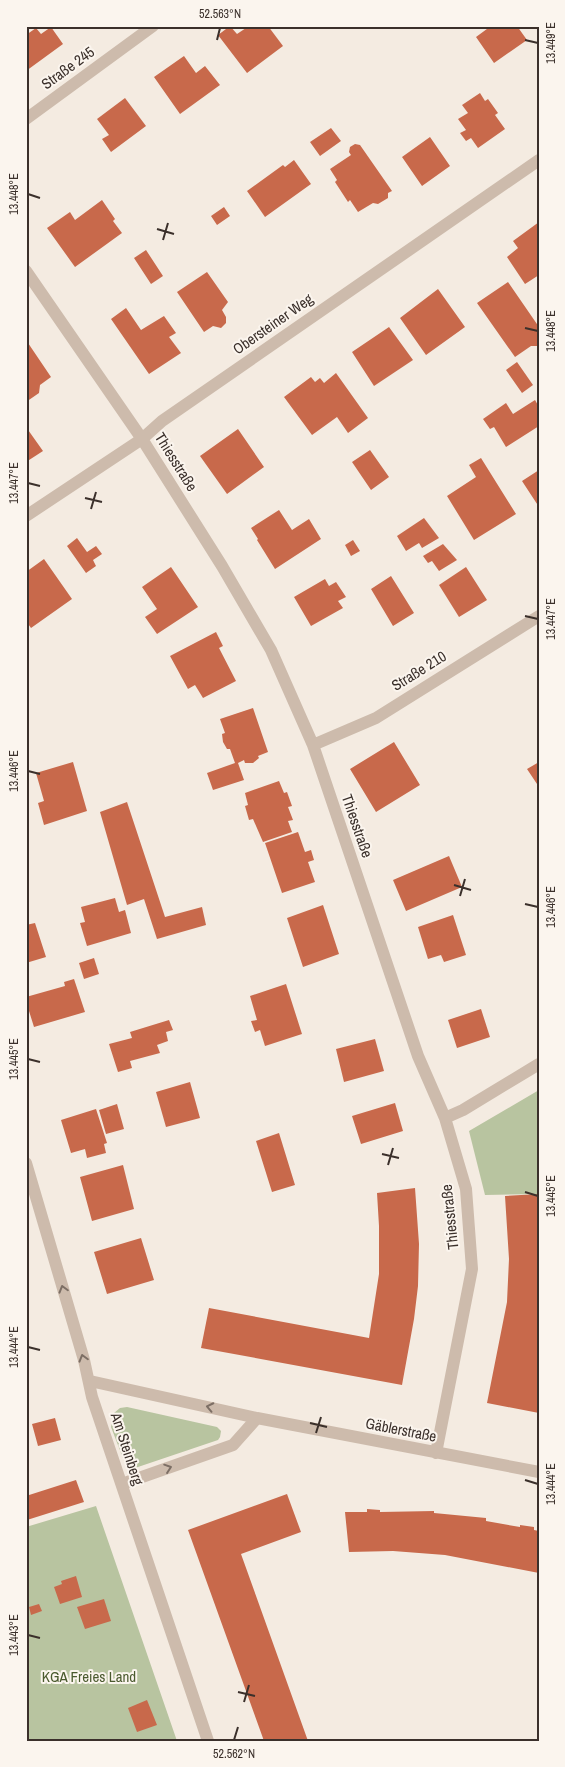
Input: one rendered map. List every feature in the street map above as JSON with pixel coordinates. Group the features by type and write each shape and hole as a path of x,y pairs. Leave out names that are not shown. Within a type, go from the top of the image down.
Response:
{"street":[{"name":"Straße 245","path":"26,119 153,26"},
{"name":"Obersteiner Weg","path":"26,516 142,439 162,421 539,160"},
{"name":"Thiesstraße","path":"26,271 142,439 222,566 271,650 313,745 418,1056 445,1118 466,1189 472,1269 436,1453"},
{"name":"Straße 210","path":"313,745 376,718 539,616"},
{"path":"445,1118 463,1110 539,1064"},
{"name":"Am Steinberg","path":"26,1163 90,1381 92,1397 208,1741"},
{"name":"Gäblerstraße","path":"90,1381 257,1418 539,1472"},
{"path":"122,1484 233,1445 257,1418"}],"green space":[{"path":"539,1090 539,1194 485,1195 469,1131"},
{"path":"127,1407 217,1427 221,1431 220,1437 218,1440 135,1468 126,1466 111,1427 114,1413 120,1408"},
{"name":"KGA Freies Land","path":"96,1506 177,1741 26,1741 26,1527"}],"building":[{"path":"230,26 237,34 249,26 254,28 256,26 268,26 283,46 247,73 218,35"},
{"path":"491,26 517,26 527,40 494,63 476,37"},
{"path":"51,27 63,44 26,71 26,35 36,28 41,34"},
{"path":"184,56 196,73 205,66 220,85 180,114 154,77"},
{"path":"480,93 485,101 488,99 498,113 495,115 505,129 478,148 471,138 466,141 460,133 466,130 458,119 468,113 462,105"},
{"path":"125,98 146,126 111,152 102,139 109,135 97,119"},
{"path":"331,128 341,141 320,156 310,142"},
{"path":"430,137 450,166 422,186 402,157"},
{"path":"355,144 360,145 392,191 388,193 388,198 378,204 373,203 358,212 350,200 348,202 335,182 337,180 330,169 351,155 349,152 350,147"},
{"path":"294,160 311,184 265,217 247,191 283,165 285,167"},
{"path":"102,200 122,233 75,267 47,228 70,212 75,220"},
{"path":"224,207 230,216 217,225 211,216"},
{"path":"539,222 539,275 525,284 507,257 518,248 513,241"},
{"path":"146,250 163,276 151,284 134,258"},
{"path":"207,272 228,302 222,310 226,317 226,323 221,328 213,326 204,332 177,292"},
{"path":"508,282 539,327 539,346 531,346 515,357 477,303"},
{"path":"438,289 465,327 426,355 400,318"},
{"path":"126,308 141,330 164,316 176,333 169,337 181,353 149,374 111,319"},
{"path":"389,327 413,360 374,386 352,352"},
{"path":"26,340 51,377 40,385 39,393 26,402"},
{"path":"517,362 533,385 522,393 506,370"},
{"path":"336,373 368,418 348,433 337,417 312,435 284,397 311,377 315,382 320,378 324,383"},
{"path":"535,400 539,407 539,426 506,447 494,427 490,429 483,419 506,403 513,414"},
{"path":"26,427 43,451 26,462"},
{"path":"238,429 264,467 227,494 200,456"},
{"path":"370,450 389,477 371,490 352,462"},
{"path":"481,458 516,514 474,540 447,496 476,477 469,465"},
{"path":"539,470 539,507 522,481"},
{"path":"279,510 292,530 309,519 321,539 275,569 251,528"},
{"path":"424,518 439,538 422,548 419,543 406,551 397,536"},
{"path":"77,538 87,552 96,546 102,554 93,560 96,566 86,573 67,546"},
{"path":"353,540 360,551 351,556 345,545"},
{"path":"443,544 457,560 439,571 432,561 428,563 423,556"},
{"path":"44,559 72,599 31,628 26,621 26,572"},
{"path":"171,567 198,607 157,634 145,617 157,609 142,587"},
{"path":"466,567 487,600 459,617 439,585"},
{"path":"391,576 414,613 393,626 371,589"},
{"path":"325,579 329,586 336,582 346,597 338,601 343,608 311,626 294,597"},
{"path":"216,632 223,646 219,648 236,681 203,698 195,685 188,689 170,656"},
{"path":"253,708 268,752 258,756 259,758 253,763 245,763 244,760 238,763 244,780 213,790 207,773 235,763 230,749 227,749 223,742 222,734 225,733 220,719"},
{"path":"394,742 420,785 376,812 350,769"},
{"path":"73,762 87,811 44,825 38,803 44,801 36,773"},
{"path":"539,762 539,787 527,769"},
{"path":"279,781 284,793 287,792 292,806 288,807 293,820 288,821 292,832 263,842 253,819 249,820 245,806 248,805 245,793"},
{"path":"127,802 165,917 202,907 206,925 157,939 144,899 127,905 100,812"},
{"path":"298,832 305,852 311,850 314,860 308,862 315,882 282,893 265,843"},
{"path":"449,856 462,887 406,911 393,880"},
{"path":"115,898 119,912 125,910 131,933 87,946 80,923 85,922 81,907"},
{"path":"323,905 339,954 303,967 287,918"},
{"path":"453,915 466,955 444,962 441,955 428,959 418,927"},
{"path":"35,923 46,957 26,963 26,925"},
{"path":"94,958 99,974 84,979 79,963"},
{"path":"74,979 85,1012 34,1027 29,1011 26,1012 26,997 65,986 64,982"},
{"path":"286,984 302,1034 265,1046 260,1030 255,1032 251,1021 257,1020 250,996"},
{"path":"481,1009 490,1037 457,1048 448,1020"},
{"path":"169,1020 173,1030 166,1032 168,1041 157,1045 160,1053 130,1061 132,1068 118,1072 109,1044 132,1038 130,1032"},
{"path":"375,1039 384,1071 344,1082 336,1049"},
{"path":"190,1082 200,1118 166,1127 156,1092"},
{"path":"395,1103 403,1131 361,1144 352,1116"},
{"path":"117,1104 124,1129 106,1134 99,1110"},
{"path":"96,1109 107,1143 104,1144 106,1153 87,1158 85,1149 71,1153 61,1120"},
{"path":"279,1133 295,1185 272,1192 256,1141"},
{"path":"123,1165 134,1209 92,1221 80,1177"},
{"path":"415,1188 419,1244 418,1286 402,1385 201,1348 209,1308 369,1338 379,1274 377,1193"},
{"path":"539,1194 539,1413 487,1403 507,1302 509,1259 505,1196"},
{"path":"141,1238 154,1280 107,1294 94,1252"},
{"path":"55,1418 61,1440 38,1446 32,1424"},
{"path":"76,1480 84,1502 27,1520 26,1496"},
{"path":"287,1494 301,1532 241,1554 308,1741 264,1741 188,1530"},
{"path":"367,1509 380,1510 380,1512 434,1511 434,1513 486,1518 486,1521 520,1527 520,1525 534,1527 534,1530 539,1531 539,1573 445,1555 393,1551 349,1552 345,1512 367,1512"},
{"path":"76,1576 82,1597 60,1604 54,1587 62,1584 61,1581"},
{"path":"104,1599 111,1621 85,1629 77,1607"},
{"path":"39,1604 42,1611 31,1615 29,1607"},
{"path":"147,1700 157,1725 137,1732 128,1708"}]}
